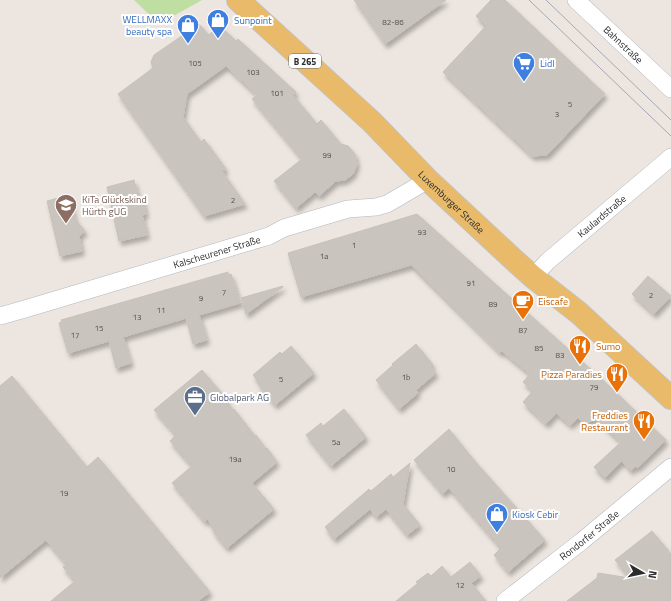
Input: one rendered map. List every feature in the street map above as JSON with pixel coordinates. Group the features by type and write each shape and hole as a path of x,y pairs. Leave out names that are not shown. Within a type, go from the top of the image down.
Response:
{"main road":[{"name":"Luxemburger Straße","path":"238,0 372,122 428,180 534,277 579,313 671,398"}],"street":[{"name":"Bahnstraße","path":"576,0 671,89"},
{"name":"Kaulardstraße","path":"534,277 548,261 671,157"},
{"name":"Kalscheurener Straße","path":"0,316 270,236 284,228 348,209 376,207 387,204 428,180"},
{"name":"Rondorfer Straße","path":"505,601 582,541 671,467"}],"green space":[{"path":"134,0 202,0 159,24"}],"building":[{"path":"354,0 446,0 385,44"},
{"name":"Lidl","path":"491,0 505,0 605,94 547,155 532,156 443,72 486,26 476,16"},
{"path":"199,24 209,35 219,25 236,41 238,39 296,92 293,95 317,124 321,120 341,144 348,146 355,154 357,164 353,174 345,180 336,181 319,196 315,192 296,208 274,181 302,159 252,99 257,95 226,66 187,94 183,117 201,142 204,139 226,169 222,171 245,204 204,216 118,94 153,68 151,62 154,55"},
{"path":"134,180 139,200 143,199 146,214 142,215 147,235 119,241 107,187"},
{"name":"KiTa Glückskind Hürth gUG","path":"69,195 75,219 85,231 79,236 82,251 60,256 47,201"},
{"path":"417,214 604,381 666,440 637,468 635,466 631,471 622,461 605,478 594,467 621,442 595,418 586,425 578,418 570,425 556,413 546,424 523,402 533,391 523,382 530,374 502,351 500,353 411,265 301,297 288,253"},
{"path":"228,272 228,275 231,274 240,303 199,315 207,340 193,344 186,318 123,337 131,363 116,368 109,341 68,353 59,323 62,322 61,320"},
{"path":"648,276 671,296 654,314 632,294"},
{"path":"283,287 246,314 241,298"},
{"path":"416,344 433,365 431,367 436,373 416,390 418,393 399,409 376,380"},
{"path":"291,346 314,373 275,405 258,384 259,383 253,375 280,352 282,354"},
{"path":"202,370 220,391 233,410 234,409 277,462 252,483 274,509 227,548 215,534 208,519 205,522 172,483 192,466 170,441 176,435 154,410"},
{"path":"12,376 87,467 98,457 210,592 198,601 51,601 75,581 63,567 67,565 46,540 0,578 0,386"},
{"path":"344,409 366,437 331,466 306,435 321,423 323,426"},
{"path":"449,429 473,459 545,540 508,572 494,555 501,548 449,488 443,494 414,460"},
{"path":"410,463 403,504 420,525 407,535 386,509 376,517 370,509 334,539 325,527 369,489 371,491 391,474 393,477"},
{"path":"652,531 671,554 671,601 567,601 597,578 598,573 630,578 615,560"},
{"path":"470,562 481,576 471,583 486,601 396,601 428,573 431,576 442,566 451,577"}],"tram line":[{"path":"529,0 671,136"},
{"path":"546,0 671,120"}],"place":[{"name":"Sunpoint","path":"218,40"},
{"name":"WELLMAXX beauty spa","path":"188,44"},
{"name":"Lidl","path":"524,82"},
{"name":"KiTa Glückskind Hürth gUG","path":"66,224"},
{"name":"Eiscafe","path":"523,320"},
{"name":"Sumo","path":"580,366"},
{"name":"Pizza Paradies","path":"617,394"},
{"name":"Globalpark AG","path":"195,416"},
{"name":"Freddies Restaurant","path":"644,440"},
{"name":"Kiosk Cebir","path":"497,534"}]}
